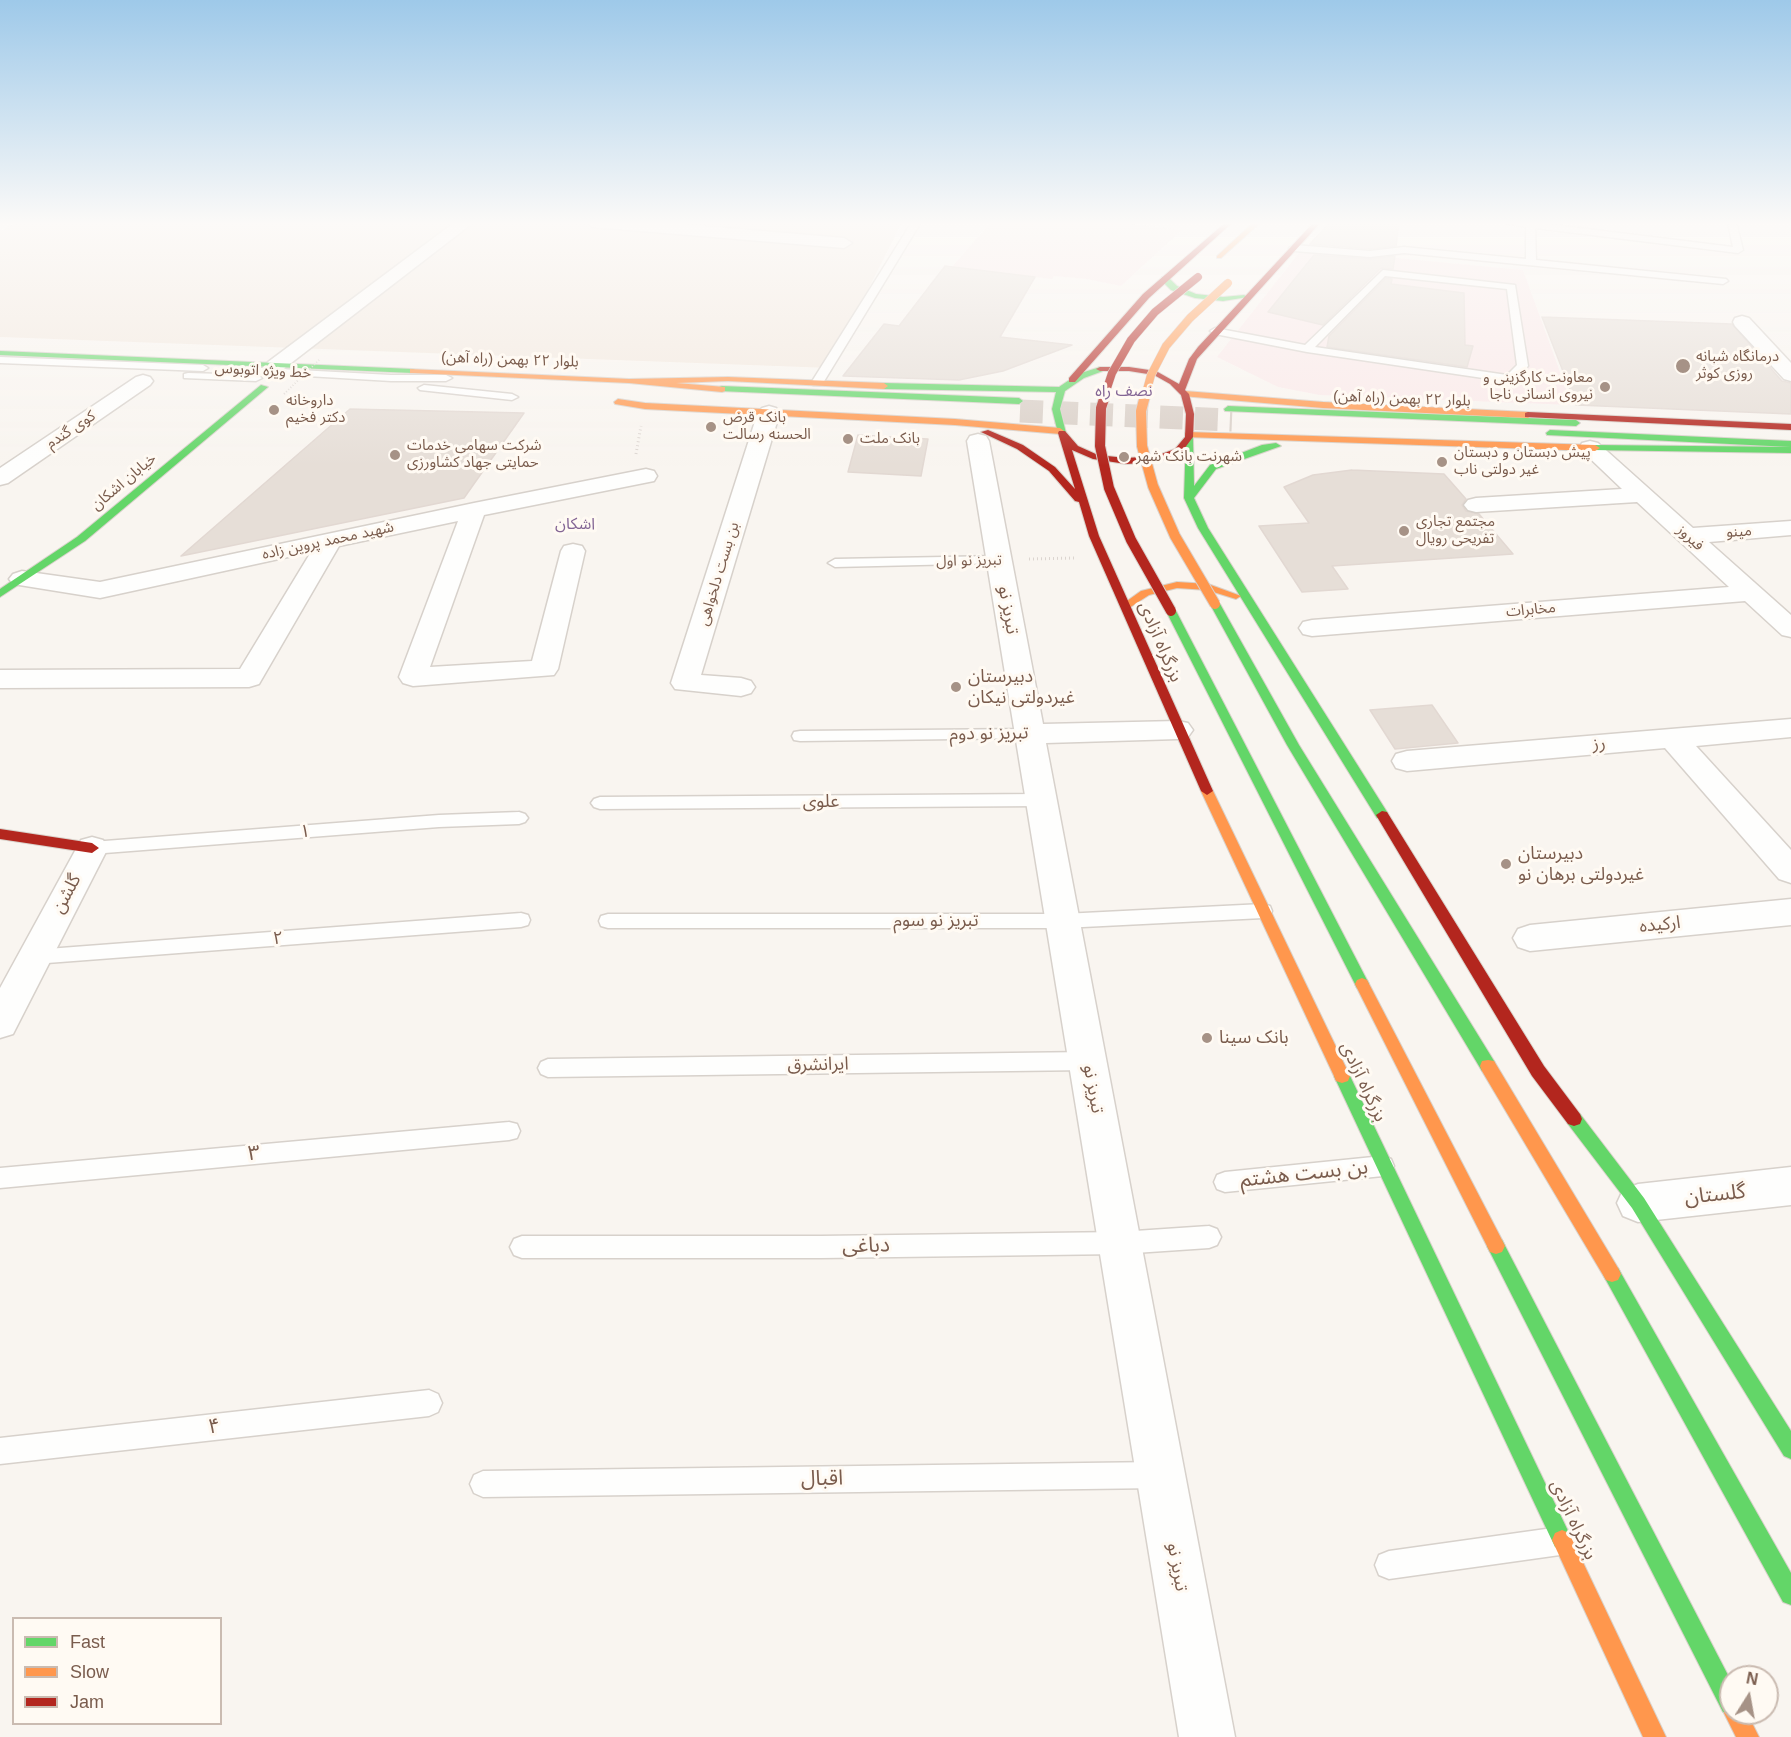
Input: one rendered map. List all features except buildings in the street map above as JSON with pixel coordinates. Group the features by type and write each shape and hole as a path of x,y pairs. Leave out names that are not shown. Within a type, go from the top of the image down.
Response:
{"main road":[{"path":"1141,303 1115,329 1064,388 1056,409 1061,432 1075,448 1096,457 1126,462 1157,459 1178,451 1189,436"},
{"name":"بزرگراه آزادی","path":"1166,303 1155,312 1131,340 1112,373 1101,408 1100,446 1109,488 1131,540 1171,611 1719,1681"},
{"path":"1207,303 1166,346 1151,375 1141,411 1142,446 1153,486 1175,536 1293,745 1594,1241 1791,1594"},
{"path":"1183,392 1193,359 1215,331 1242,303"},
{"name":"بلوار ۲۲ بهمن (راه آهن)","path":"0,353 629,381 705,388 1019,406 699,398 612,401 645,406"},
{"path":"629,381 728,379 1064,388 1081,376 1100,369 1129,369 1156,373 1173,382 1183,392 1190,414 1189,498 1203,528 1462,943 1538,1071 1638,1203 1791,1449"},
{"path":"119,380 148,382"},
{"path":"176,383 275,389"},
{"name":"خیابان اشکان","path":"0,594 81,539 275,389"},
{"path":"394,392 518,397"},
{"path":"1183,392 1323,405 1791,430"},
{"path":"645,406 955,422 1061,432"},
{"name":"بلوار ۲۲ بهمن (راه آهن)","path":"1791,430 1230,414 1791,443"},
{"path":"955,422 1020,447 1052,469 1084,506"},
{"name":"بزرگراه آزادی","path":"1061,432 1103,557 1178,730 1655,1737"},
{"path":"1189,436 1333,438 1590,448 1791,450"},
{"path":"1189,498 1213,467 1265,447 1333,438"},
{"path":"1125,606 1145,593 1177,585 1208,587 1246,599"},
{"name":"گلشن","path":"0,834 92,848"}],"street":[{"path":"275,366 358,303"},
{"path":"1742,322 1791,375"},
{"name":"کوی گندم","path":"0,478 148,382"},
{"name":"بن بست دلخواهی","path":"741,687 685,684 769,412"},
{"name":"تبریز نو","path":"978,441 1207,1737"},
{"name":"فیروز","path":"1590,448 1791,630"},
{"name":"شهید محمد پروین زاده","path":"22,579 100,590 639,477"},
{"path":"1476,505 1642,495"},
{"path":"474,510 413,677 544,669 573,551"},
{"name":"مینو","path":"1688,536 1791,528"},
{"path":"0,679 249,678 330,541"},
{"name":"مخابرات","path":"1312,628 1750,593"},
{"name":"رز","path":"1407,761 1791,728"},
{"name":"تبریز نو دوم","path":"1029,734 1178,730"},
{"path":"1672,738 1791,871"},
{"name":"گلشن","path":"0,1023 19,971 92,848"},
{"name":"ارکیده","path":"1530,938 1791,912"},
{"name":"گلستان","path":"1638,1203 1791,1186"}],"lane":[{"path":"817,383 867,303"},
{"path":"1307,349 1353,303"},
{"path":"1215,331 1307,349 1510,379 1523,366 1514,303"},
{"name":"خط ویژه اتوبوس","path":"0,360 235,369 391,378 526,377"},
{"name":"خط ویژه اتوبوس","path":"0,368 387,384 518,397"},
{"name":"تبریز نو اول","path":"835,563 999,560"},
{"name":"تبریز نو دوم","path":"800,736 1029,734"},
{"name":"علوی","path":"600,803 1041,801"},
{"name":"۱","path":"92,848 439,821 519,818"},
{"name":"تبریز نو سوم","path":"608,921 1063,921 1263,911"},
{"name":"۲","path":"19,971 521,920"},
{"name":"ایرانشرق","path":"548,1068 1088,1061"},
{"name":"۳","path":"0,1178 508,1131"},
{"name":"بن بست هشتم","path":"1225,1182 1383,1166"},
{"name":"دباغی","path":"522,1247 821,1247 1119,1243 1209,1237"},
{"name":"۴","path":"0,1451 429,1403"},
{"name":"اقبال","path":"483,1484 1161,1475"},
{"path":"1389,1565 1563,1540"}],"path":[{"path":"275,389 320,359"},
{"path":"639,477 645,406"},
{"name":"تبریز نو اول","path":"999,560 1103,557"}],"shaded area":[{"path":"0,303 861,303 829,368 0,337"},
{"path":"1259,303 1535,303 1572,405 1320,395 1278,387 1217,357"}],"tunnel":[{"path":"1020,411 1232,420"}],"traffic: fast":[{"path":"0,353 413,371"},
{"path":"1062,433 1056,409 1061,390 1081,376 1100,369"},
{"path":"884,386 1061,390"},
{"path":"0,594 81,539 264,387"},
{"path":"722,389 1019,401"},
{"path":"1228,409 1576,423"},
{"path":"1550,433 1791,444"},
{"path":"1189,437 1189,498 1203,528 1382,815"},
{"path":"1189,498 1213,467 1265,447 1276,446"},
{"path":"1595,448 1791,450"},
{"path":"1215,604 1293,745 1488,1066"},
{"path":"1171,611 1362,984"},
{"path":"1342,1076 1562,1540"},
{"path":"1574,1119 1638,1203 1791,1449"},
{"path":"1496,1246 1719,1681"},
{"path":"1612,1274 1791,1594"}],"traffic: slow":[{"path":"1206,303 1166,346 1151,375 1141,411 1142,446 1153,486 1175,536 1215,604"},
{"path":"413,371 629,381 722,389"},
{"path":"629,381 728,379 884,386"},
{"path":"1185,394 1323,405 1528,415"},
{"path":"618,402 645,406 955,422 1060,431"},
{"path":"1188,435 1595,448"},
{"path":"1125,606 1145,593 1177,585 1208,587 1236,596"},
{"path":"1207,791 1342,1076"},
{"path":"1362,984 1496,1246"},
{"path":"1488,1066 1612,1274"},
{"path":"1562,1540 1655,1737"},
{"path":"1742,1725 1748,1737"}],"traffic: jam":[{"path":"1072,380 1140,303"},
{"path":"1166,303 1155,312 1131,340 1112,373 1101,408 1100,446 1109,488 1131,540 1171,611"},
{"path":"1181,390 1193,359 1243,303"},
{"path":"1062,433 1075,448 1096,457 1126,461 1157,459 1178,451 1189,437 1190,414 1185,394 1173,382 1156,373 1129,369 1100,369"},
{"path":"1528,415 1791,427"},
{"path":"985,432 1020,447 1052,469 1078,499"},
{"path":"1062,433 1094,536 1207,791"},
{"path":"1382,815 1538,1071 1574,1119"},
{"path":"0,834 92,848"}],"place":[{"name":"درمانگاه شبانه روزی کوثر","path":"1683,366"},
{"name":"معاونت کارگزینی و نیروی انسانی ناجا","path":"1605,387"},
{"name":"داروخانه دکتر فخیم","path":"274,410"},
{"name":"بانک قرض الحسنه رسالت","path":"711,427"},
{"name":"بانک ملت","path":"848,439"},
{"name":"شرکت سهامی خدمات حمایتی جهاد کشاورزی","path":"395,455"},
{"name":"شهرنت بانک شهر","path":"1124,457"},
{"name":"پیش دبستان و دبستان غیر دولتی ناب","path":"1442,462"},
{"name":"مجتمع تجاری تفریحی رویال","path":"1404,531"},
{"name":"دبیرستان غیردولتی نیکان","path":"956,687"},
{"name":"دبیرستان غیردولتی برهان نو","path":"1506,864"},
{"name":"بانک سینا","path":"1207,1038"}],"district":[{"name":"نصف راه","path":"1124,392"},
{"name":"اشکان","path":"575,525"}]}
